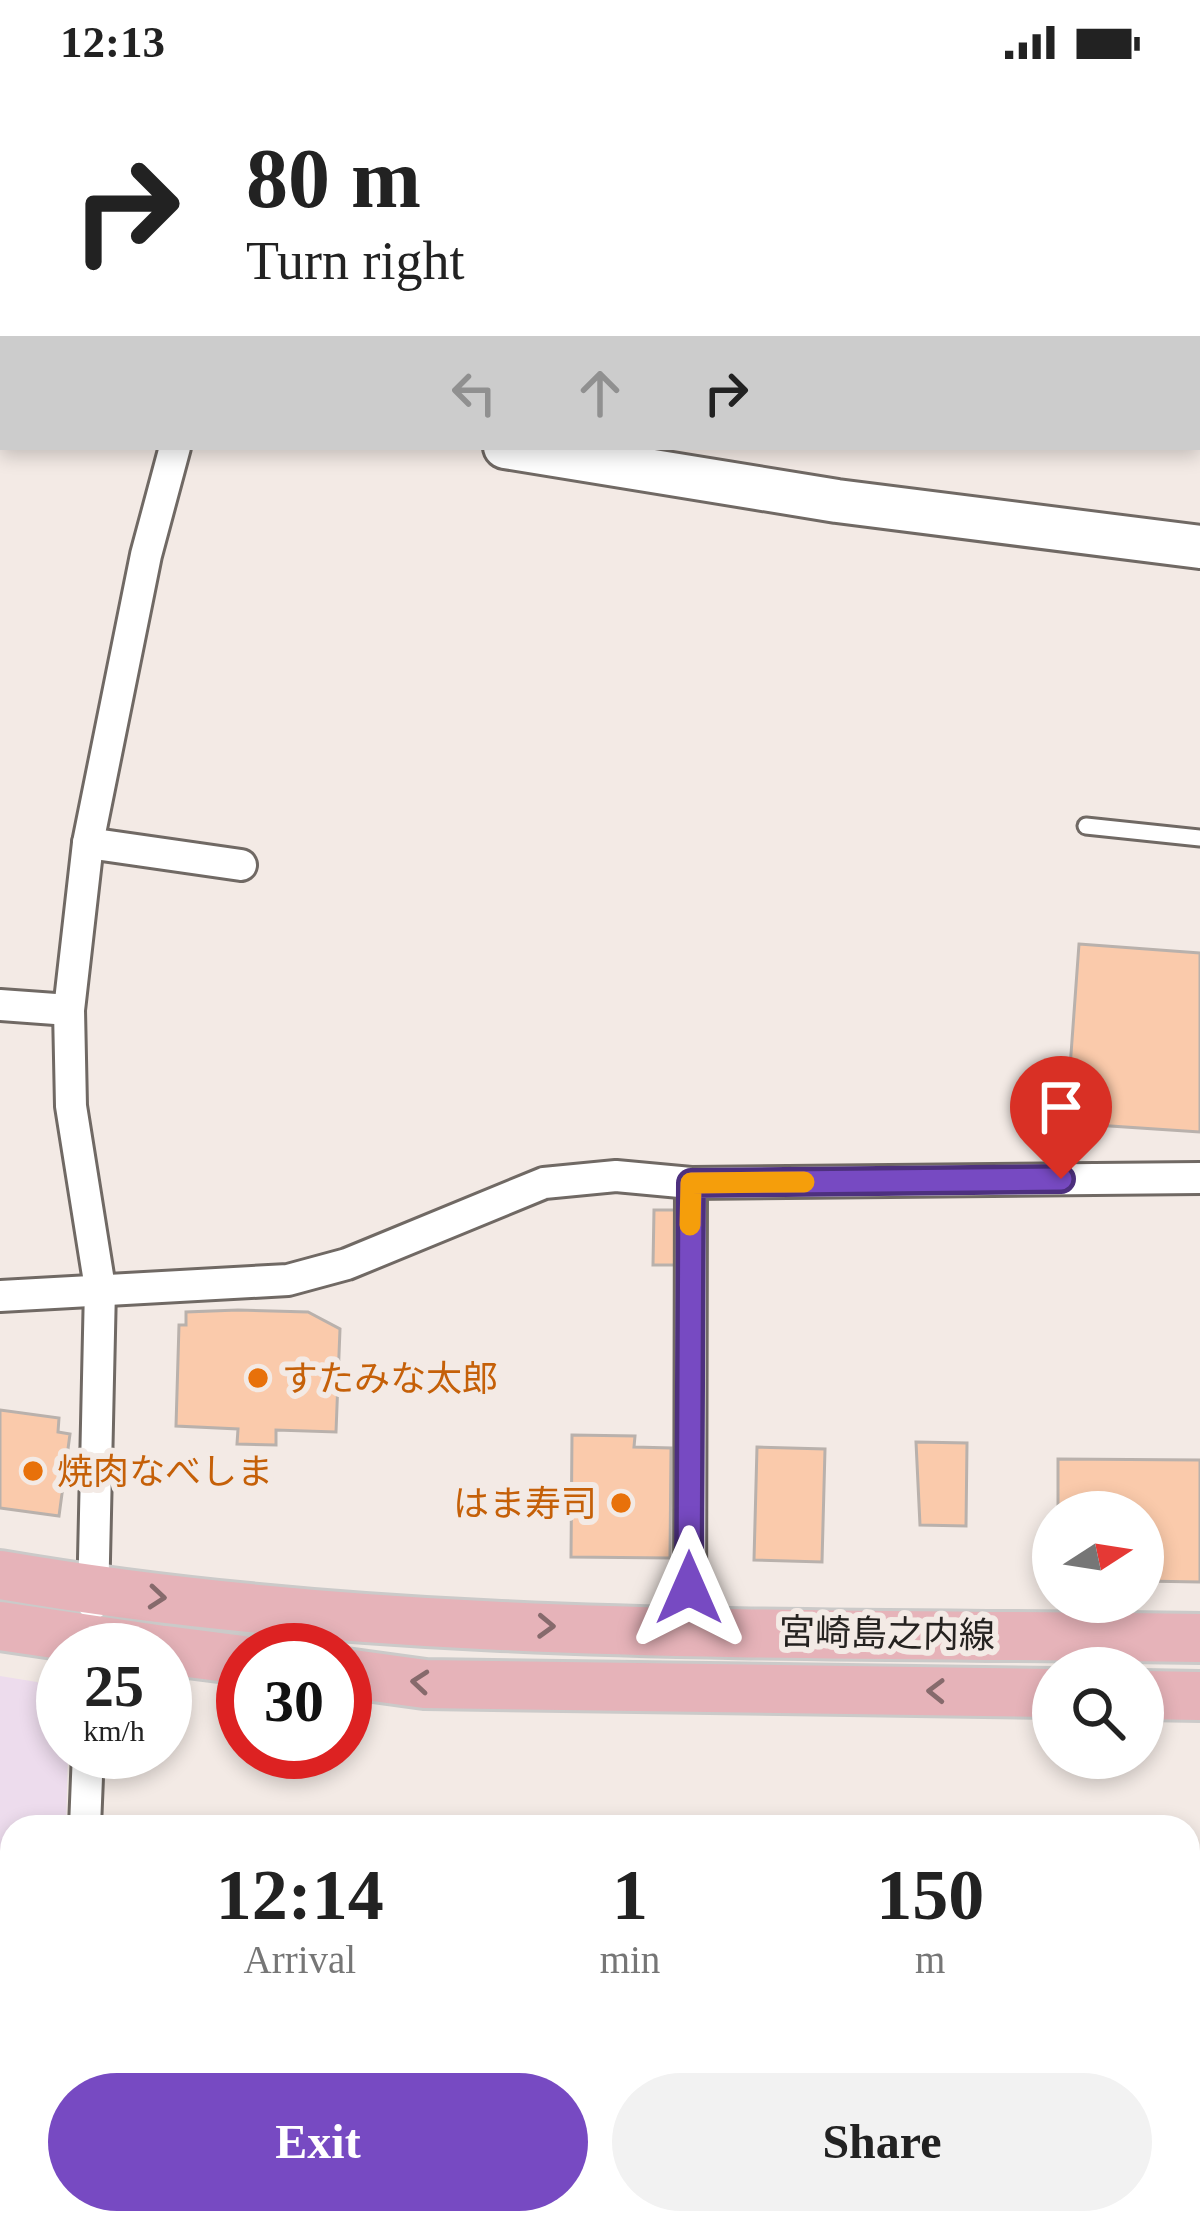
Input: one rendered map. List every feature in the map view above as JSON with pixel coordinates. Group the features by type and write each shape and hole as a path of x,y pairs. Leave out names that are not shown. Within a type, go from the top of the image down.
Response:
{"main road":[{"name":"宮崎島之内線","path":"0,1576 94,1592 419,1622 1200,1638"},
{"path":"0,1626 36,1634"},
{"name":"宮崎島之内線","path":"372,1677 425,1684 1032,1693"},
{"path":"1164,1695 1200,1696"}],"street":[{"path":"92,1623 100,1288 71,1106 69,1010 88,843 146,555 174,450"},
{"path":"540,450 837,501 1200,547"},
{"path":"88,843 241,865"},
{"path":"0,1005 69,1010"},
{"path":"0,1296 100,1288 229,1287 288,1280 347,1264 544,1184 616,1176 691,1183 1200,1178"},
{"path":"690,1630 691,1183"},
{"path":"85,1815 87,1779"}],"lane":[{"path":"1086,826 1200,838"}],"shaded area":[{"path":"0,1676 36,1682 36,1779 67,1779 66,1815 0,1815"}],"building":[{"path":"1079,944 1200,953 1200,1132 1066,1123"},
{"path":"654,1210 678,1210 677,1265 653,1265"},
{"name":"すたみな太郎","path":"186,1312 308,1312 340,1329 336,1432 276,1430 276,1445 237,1444 238,1429 176,1426 179,1325 186,1325"},
{"name":"焼肉なべしま","path":"0,1410 59,1418 58,1432 70,1434 59,1516 0,1508"},
{"name":"はま寿司","path":"572,1435 635,1436 634,1447 671,1448 670,1558 571,1557"},
{"path":"916,1442 967,1443 966,1526 920,1525"},
{"path":"757,1447 825,1449 822,1562 754,1560"},
{"path":"1058,1459 1200,1460 1200,1582 1164,1581 1164,1491 1058,1491"}],"slow traffic":[{"path":"690,1225 691,1183 804,1182"}],"place":[{"name":"すたみな太郎","path":"258,1378"},
{"name":"焼肉なべしま","path":"33,1471"},
{"name":"はま寿司","path":"621,1503"}],"route":[{"path":"689,1588 691,1183 1061,1179"}]}
